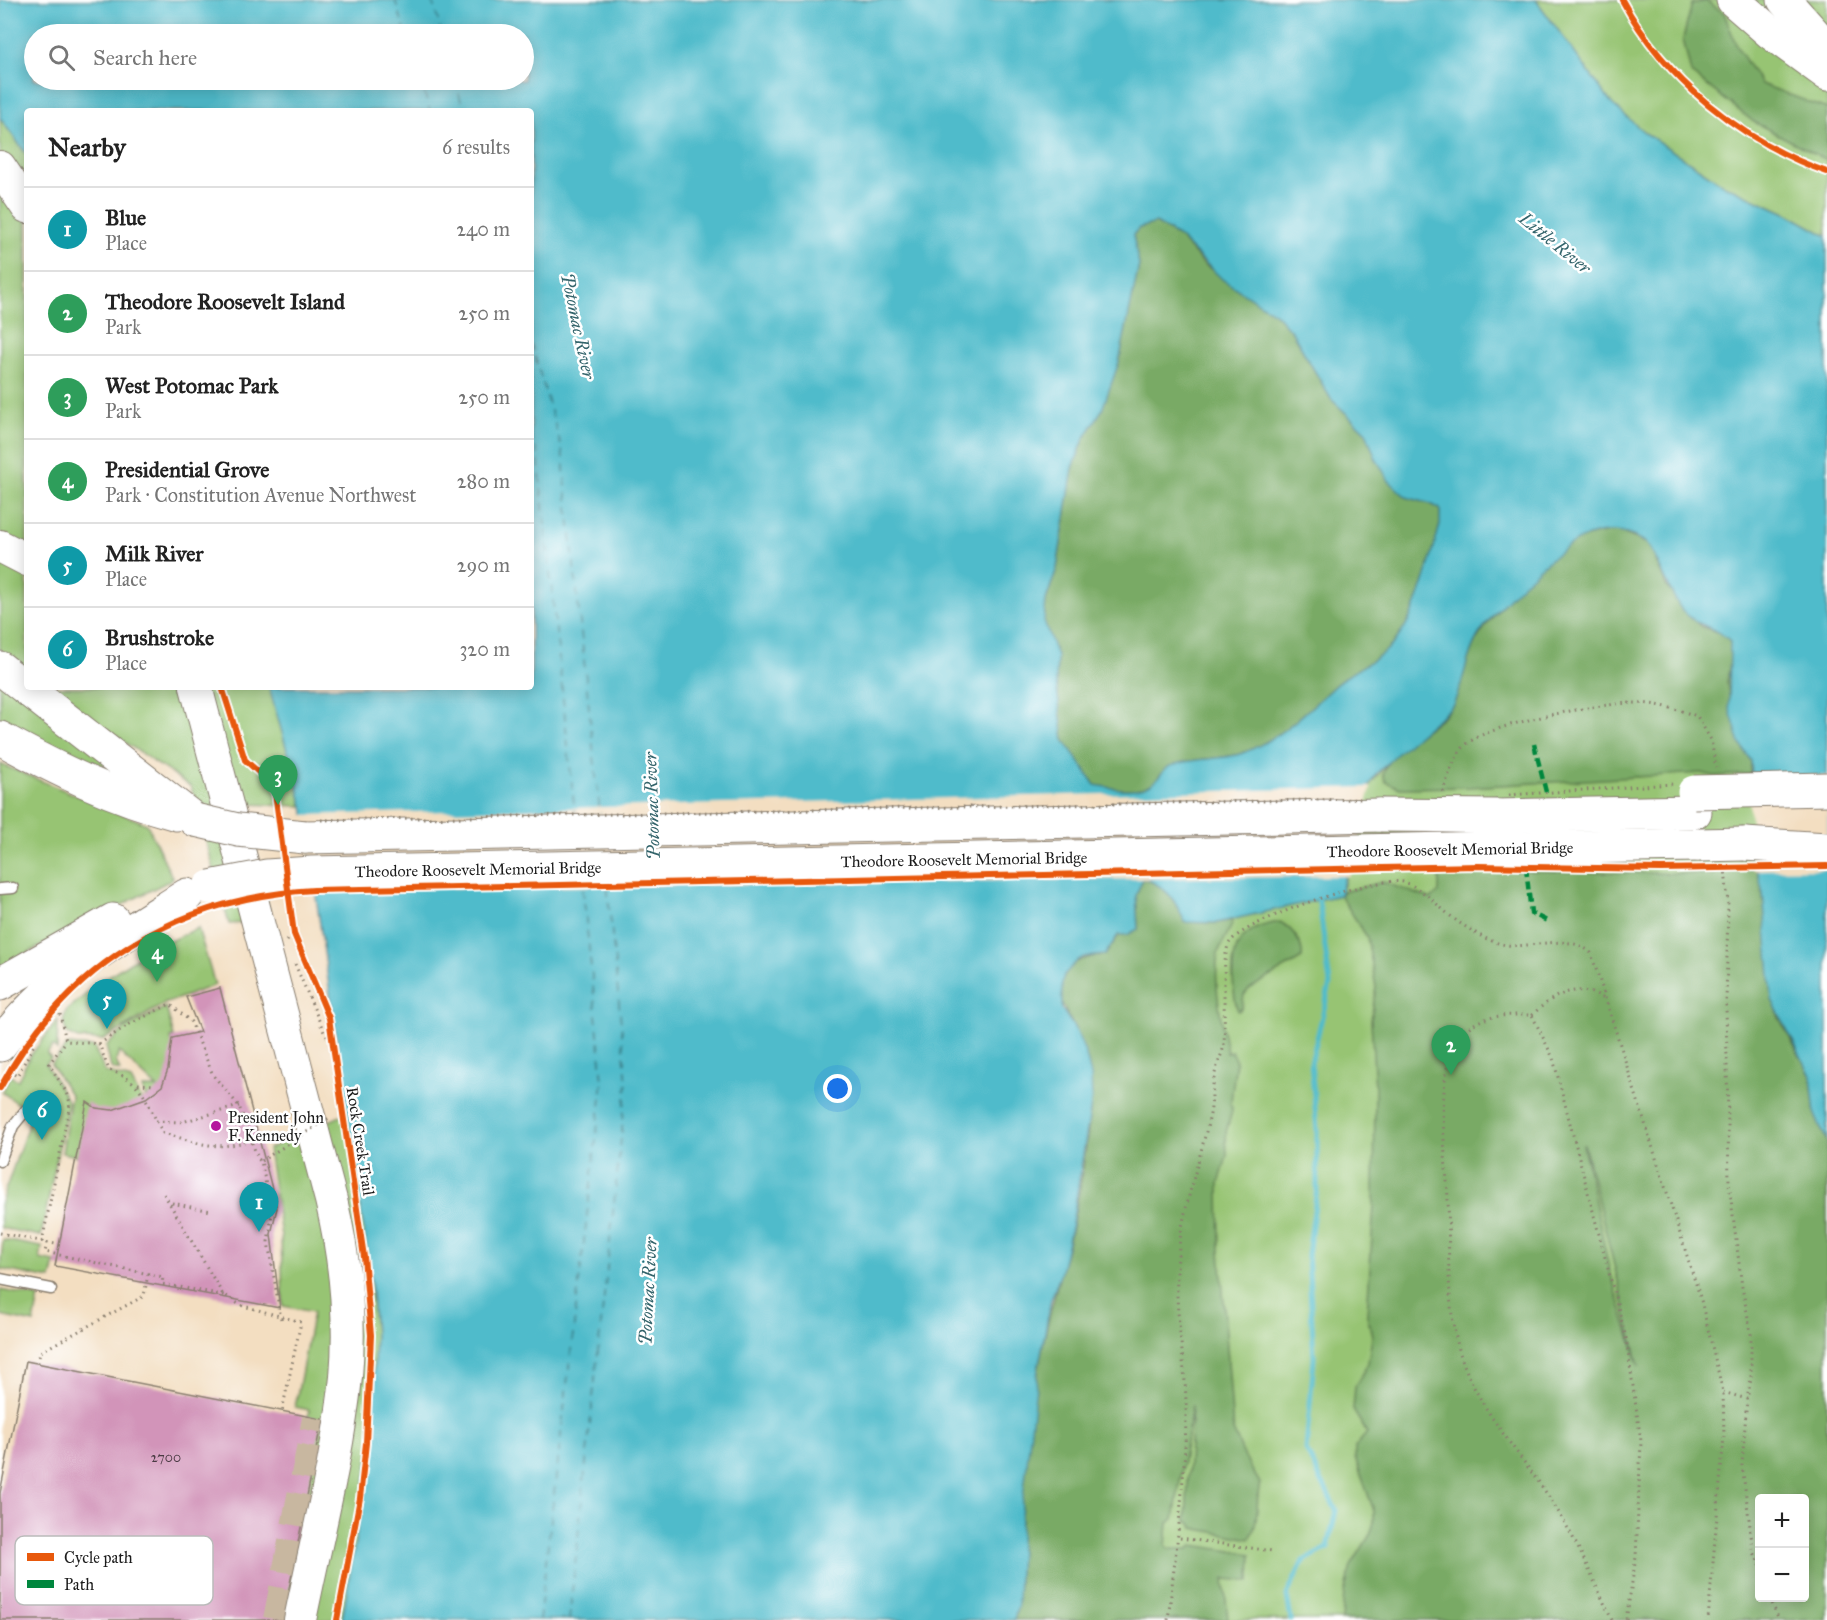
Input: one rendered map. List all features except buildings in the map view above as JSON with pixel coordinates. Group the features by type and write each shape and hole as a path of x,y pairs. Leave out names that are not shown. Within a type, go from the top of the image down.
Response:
{"highway":[{"path":"1733,0 1771,33 1827,74"},
{"path":"1784,0 1827,48"},
{"path":"0,669 24,688"},
{"path":"27,690 195,820"},
{"path":"0,738 63,772"},
{"path":"0,753 63,772"},
{"name":"Theodore Roosevelt Memorial Bridge","path":"63,772 117,796 195,820 274,835 326,837 1375,807 1827,789"},
{"name":"Theodore Roosevelt Memorial Bridge","path":"1375,807 1508,816 1827,809"},
{"name":"Theodore Roosevelt Memorial Bridge","path":"1733,857 1827,841"},
{"name":"Theodore Roosevelt Memorial Bridge","path":"0,984 126,912 198,891 267,876 312,873 1733,857 1827,849"},
{"path":"7,1064 30,1024 75,969 198,891"}],"main road":[{"path":"0,167 24,203"},
{"path":"0,546 24,558"},
{"path":"177,690 315,1220 323,1271 327,1325 318,1419"},
{"path":"197,690 331,1200 346,1285 347,1354 342,1403 300,1620"}],"lane":[{"path":"0,889 13,888"},
{"path":"0,1161 13,1126 26,1110"},
{"path":"0,1279 51,1289"}],"path":[{"path":"1440,802 1450,771 1468,743 1526,720 1632,703 1658,705 1697,716 1711,740 1717,778"},
{"path":"1501,795 1682,784"},
{"path":"313,820 1375,807"},
{"path":"1719,868 1733,857"},
{"path":"1733,857 1728,905 1726,1003 1729,1183 1742,1287 1751,1333 1751,1378 1747,1399 1742,1465 1752,1550 1755,1556"},
{"path":"1412,886 1415,875"},
{"path":"1168,1620 1179,1538 1186,1412 1177,1273 1182,1227 1210,1116 1215,1071 1223,1048 1226,1010 1224,959 1228,944 1239,932 1258,922 1332,895 1383,882 1396,881 1412,886 1459,923 1489,940 1519,946 1578,944 1591,953 1701,1300 1723,1392 1724,1436 1708,1620"},
{"path":"293,924 297,942"},
{"path":"284,945 294,934"},
{"path":"1606,999 1595,993 1567,991 1548,1000 1532,1016 1508,1015 1485,1019 1466,1029 1455,1047 1448,1066 1442,1115 1448,1200 1448,1286 1454,1325 1466,1370 1486,1408 1562,1517 1612,1620"},
{"path":"66,1041 99,1044 128,1025 170,1004 191,1022 213,1075 239,1106 258,1159 261,1161 272,1214 268,1242 281,1318"},
{"path":"51,1016 57,1005"},
{"path":"42,1242 70,1104 68,1095 49,1064 66,1041 59,1011 51,1016"},
{"path":"1532,1016 1553,1058 1626,1338 1641,1441 1636,1557 1626,1620"},
{"path":"330,1026 334,1053"},
{"path":"35,1033 7,1064 17,1076 36,1042"},
{"path":"99,1044 109,1070 124,1075 138,1084 155,1085"},
{"path":"138,1084 163,1133 213,1146 228,1147 251,1140"},
{"path":"156,1121 182,1122 239,1106"},
{"path":"261,1161 329,1118"},
{"path":"164,1194 222,1293 240,1305 301,1322 282,1411"},
{"path":"171,1203 211,1211"},
{"path":"0,1233 60,1245"},
{"path":"47,1243 45,1252 163,1277 162,1284 226,1296"},
{"path":"38,1363 40,1352 144,1296 148,1274"},
{"path":"1723,1392 1747,1399"},
{"path":"1179,1538 1272,1551"},
{"path":"1772,1602 1779,1620"}],"green space":[{"path":"1536,0 1827,0 1827,236 1788,214 1724,185 1645,133 1612,104"},
{"path":"1706,1 1724,13 1737,47 1761,84 1827,109 1827,160 1754,122 1691,73 1683,39 1692,4"},
{"path":"0,118 24,151 24,674 0,657"},
{"path":"1156,223 1179,237 1205,265 1276,314 1292,332 1331,399 1366,432 1376,459 1406,497 1440,509 1441,524 1415,607 1398,637 1388,649 1338,682 1300,717 1266,742 1240,754 1173,765 1166,768 1156,781 1147,786 1125,789 1095,786 1064,740 1056,682 1057,656 1044,621 1046,600 1057,568 1073,468 1084,439 1102,410 1119,361 1139,265 1133,235 1139,228"},
{"path":"1618,531 1646,543 1652,551 1667,587 1700,626 1723,634 1730,641 1732,649 1727,683 1740,744 1751,761 1750,774 1714,776 1702,773 1469,787 1400,788 1386,782 1383,775 1394,754 1437,721 1453,704 1468,655 1497,612 1525,579 1565,546 1591,536"},
{"path":"1723,634 1815,1115 1827,1141 1827,1620 1014,1620 1119,935 1342,892 1369,786 1390,760 1435,720"},
{"path":"0,676 125,771 73,758 0,723"},
{"path":"47,690 270,690 303,806 245,804 271,921 229,924 191,787"},
{"path":"0,764 147,824 173,879 0,967"},
{"path":"1439,869 1713,874 1720,870 1757,869 1760,874 1778,1016 1811,1076 1815,1115 1827,1141 1827,1620 1342,1620 1344,1593 1351,1566 1371,1533 1374,1522 1374,1511 1355,1458 1355,1447 1367,1433 1353,1410 1355,1387 1368,1363 1372,1336 1367,1315 1374,1204 1375,1089 1371,1020 1376,987 1367,937 1340,895 1342,892 1383,882 1431,899 1439,892","holes":["1584,1144 1639,1366 1609,1268"]},
{"path":"1143,878 1159,885 1169,895 1185,922 1217,923 1233,920 1219,950 1217,966 1219,1004 1227,1053 1232,1051 1236,1061 1232,1111 1226,1132 1227,1156 1219,1184 1220,1250 1233,1430 1246,1460 1260,1483 1256,1518 1250,1539 1193,1528 1191,1523 1186,1521 1192,1405 1174,1519 1168,1523 1166,1546 1169,1549 1189,1549 1192,1545 1251,1554 1250,1581 1224,1579 1228,1620 1014,1620 1018,1594 1024,1480 1038,1372 1076,1208 1091,1101 1084,1055 1061,999 1061,984 1067,970 1076,962 1105,955 1119,935 1138,929 1136,895"},
{"path":"1280,922 1296,937 1301,947 1302,958 1249,989 1244,995 1242,1008 1238,1011 1233,966 1238,946 1249,932"},
{"path":"198,928 215,985 164,1004 103,1040 78,1039 67,1034 63,1022 66,1011 104,979 144,953"},
{"path":"166,1007 174,1037 171,1038 192,1117 153,1115 142,1088 157,1088 119,1052 116,1061 120,1071 111,1068 106,1046 126,1028"},
{"path":"58,1020 57,1050 53,1046 47,1054 51,1058 46,1064 68,1102 41,1236 1,1228 0,1205 32,1114 2,1092 10,1076 18,1080 30,1056"},
{"path":"68,1045 94,1047 105,1072 131,1080 142,1100 77,1156 62,1153 71,1096 51,1064"},
{"path":"349,1112 365,1227 375,1333 372,1442 342,1620 265,1620 309,1410 295,1407 313,1312 283,1306 281,1236 268,1149"},
{"path":"3,1240 42,1247 40,1259 55,1262 51,1279 0,1269"},
{"path":"0,1290 39,1297 34,1323 0,1316"}],"water":[{"path":"0,0 1536,0 1612,104 1645,133 1724,185 1788,214 1827,236 1827,1141 1815,1115 1811,1076 1772,1000 1763,894 1757,869 1751,761 1740,744 1729,707 1730,641 1719,632 1694,620 1682,610 1645,542 1628,534 1612,532 1580,539 1552,558 1500,607 1483,628 1474,644 1460,688 1451,707 1376,774 1369,786 1340,895 1217,923 1185,922 1169,895 1159,885 1143,878 1136,895 1138,929 1127,935 1118,935 1105,955 1084,957 1064,975 1062,1009 1077,1032 1086,1055 1091,1075 1092,1098 1073,1219 1061,1272 1051,1300 1038,1370 1021,1515 1018,1604 1014,1620 342,1620 372,1442 375,1333 371,1280 303,806 270,690 534,690 534,108 24,108 24,151 0,118","holes":["1156,223 1179,237 1223,280 1276,314 1292,332 1331,399 1366,432 1376,459 1389,481 1406,497 1440,509 1440,524 1415,607 1407,623 1388,649 1338,682 1300,717 1266,742 1240,754 1173,765 1166,768 1153,783 1140,788 1125,789 1095,785 1064,740 1056,682 1057,656 1044,621 1046,600 1057,568 1073,468 1084,439 1102,410 1119,362 1139,265 1133,235 1139,228"]}],"pier":[{"path":"1827,776 1827,869 1754,870 1748,778"},
{"path":"1371,787 1349,876 314,890 308,836 302,815"}],"waterway":[{"path":"1291,1620 1287,1595 1303,1561 1328,1548 1336,1510 1306,1450 1314,1358 1308,1255 1317,1189 1317,1130 1311,1063 1330,984 1318,895"}],"ferry route":[{"path":"395,0 403,24"},
{"path":"432,0 439,24"},
{"path":"423,90 429,108"},
{"path":"458,90 463,108"},
{"path":"534,353 562,449 600,814"},
{"path":"534,444 538,457 575,814"},
{"path":"539,1620 603,1081 582,882"},
{"path":"569,1620 627,1083 607,884"}],"tunnel":[{"path":"279,1620 318,1419"}],"marked path":[{"path":"1534,744 1546,792"},
{"path":"1526,867 1531,913 1547,921"}],"cycle path":[{"path":"1622,0 1660,56 1683,82 1709,105 1765,144 1827,172"},
{"name":"Rock Creek Trail","path":"223,690 245,760 265,778 275,792 294,934 329,1018 364,1257 371,1335 366,1443 360,1498 337,1620"},
{"path":"0,1088 27,1045 58,1006 92,973 130,946 171,924 216,907 264,896 314,890 1478,866 1661,869 1827,866"}],"place":[{"name":"West Potomac Park","path":"278,805"},
{"name":"Presidential Grove","path":"157,982"},
{"name":"Milk River","path":"107,1029"},
{"name":"Theodore Roosevelt Island","path":"1451,1075"},
{"name":"President John F. Kennedy","path":"216,1126"},
{"name":"Brushstroke","path":"42,1140"},
{"name":"Blue","path":"259,1232"}],"water label":[{"name":"Little River","path":"1555,243"},
{"name":"Potomac River","path":"578,326"},
{"name":"Potomac River","path":"652,806"},
{"name":"Potomac River","path":"648,1291"}]}
